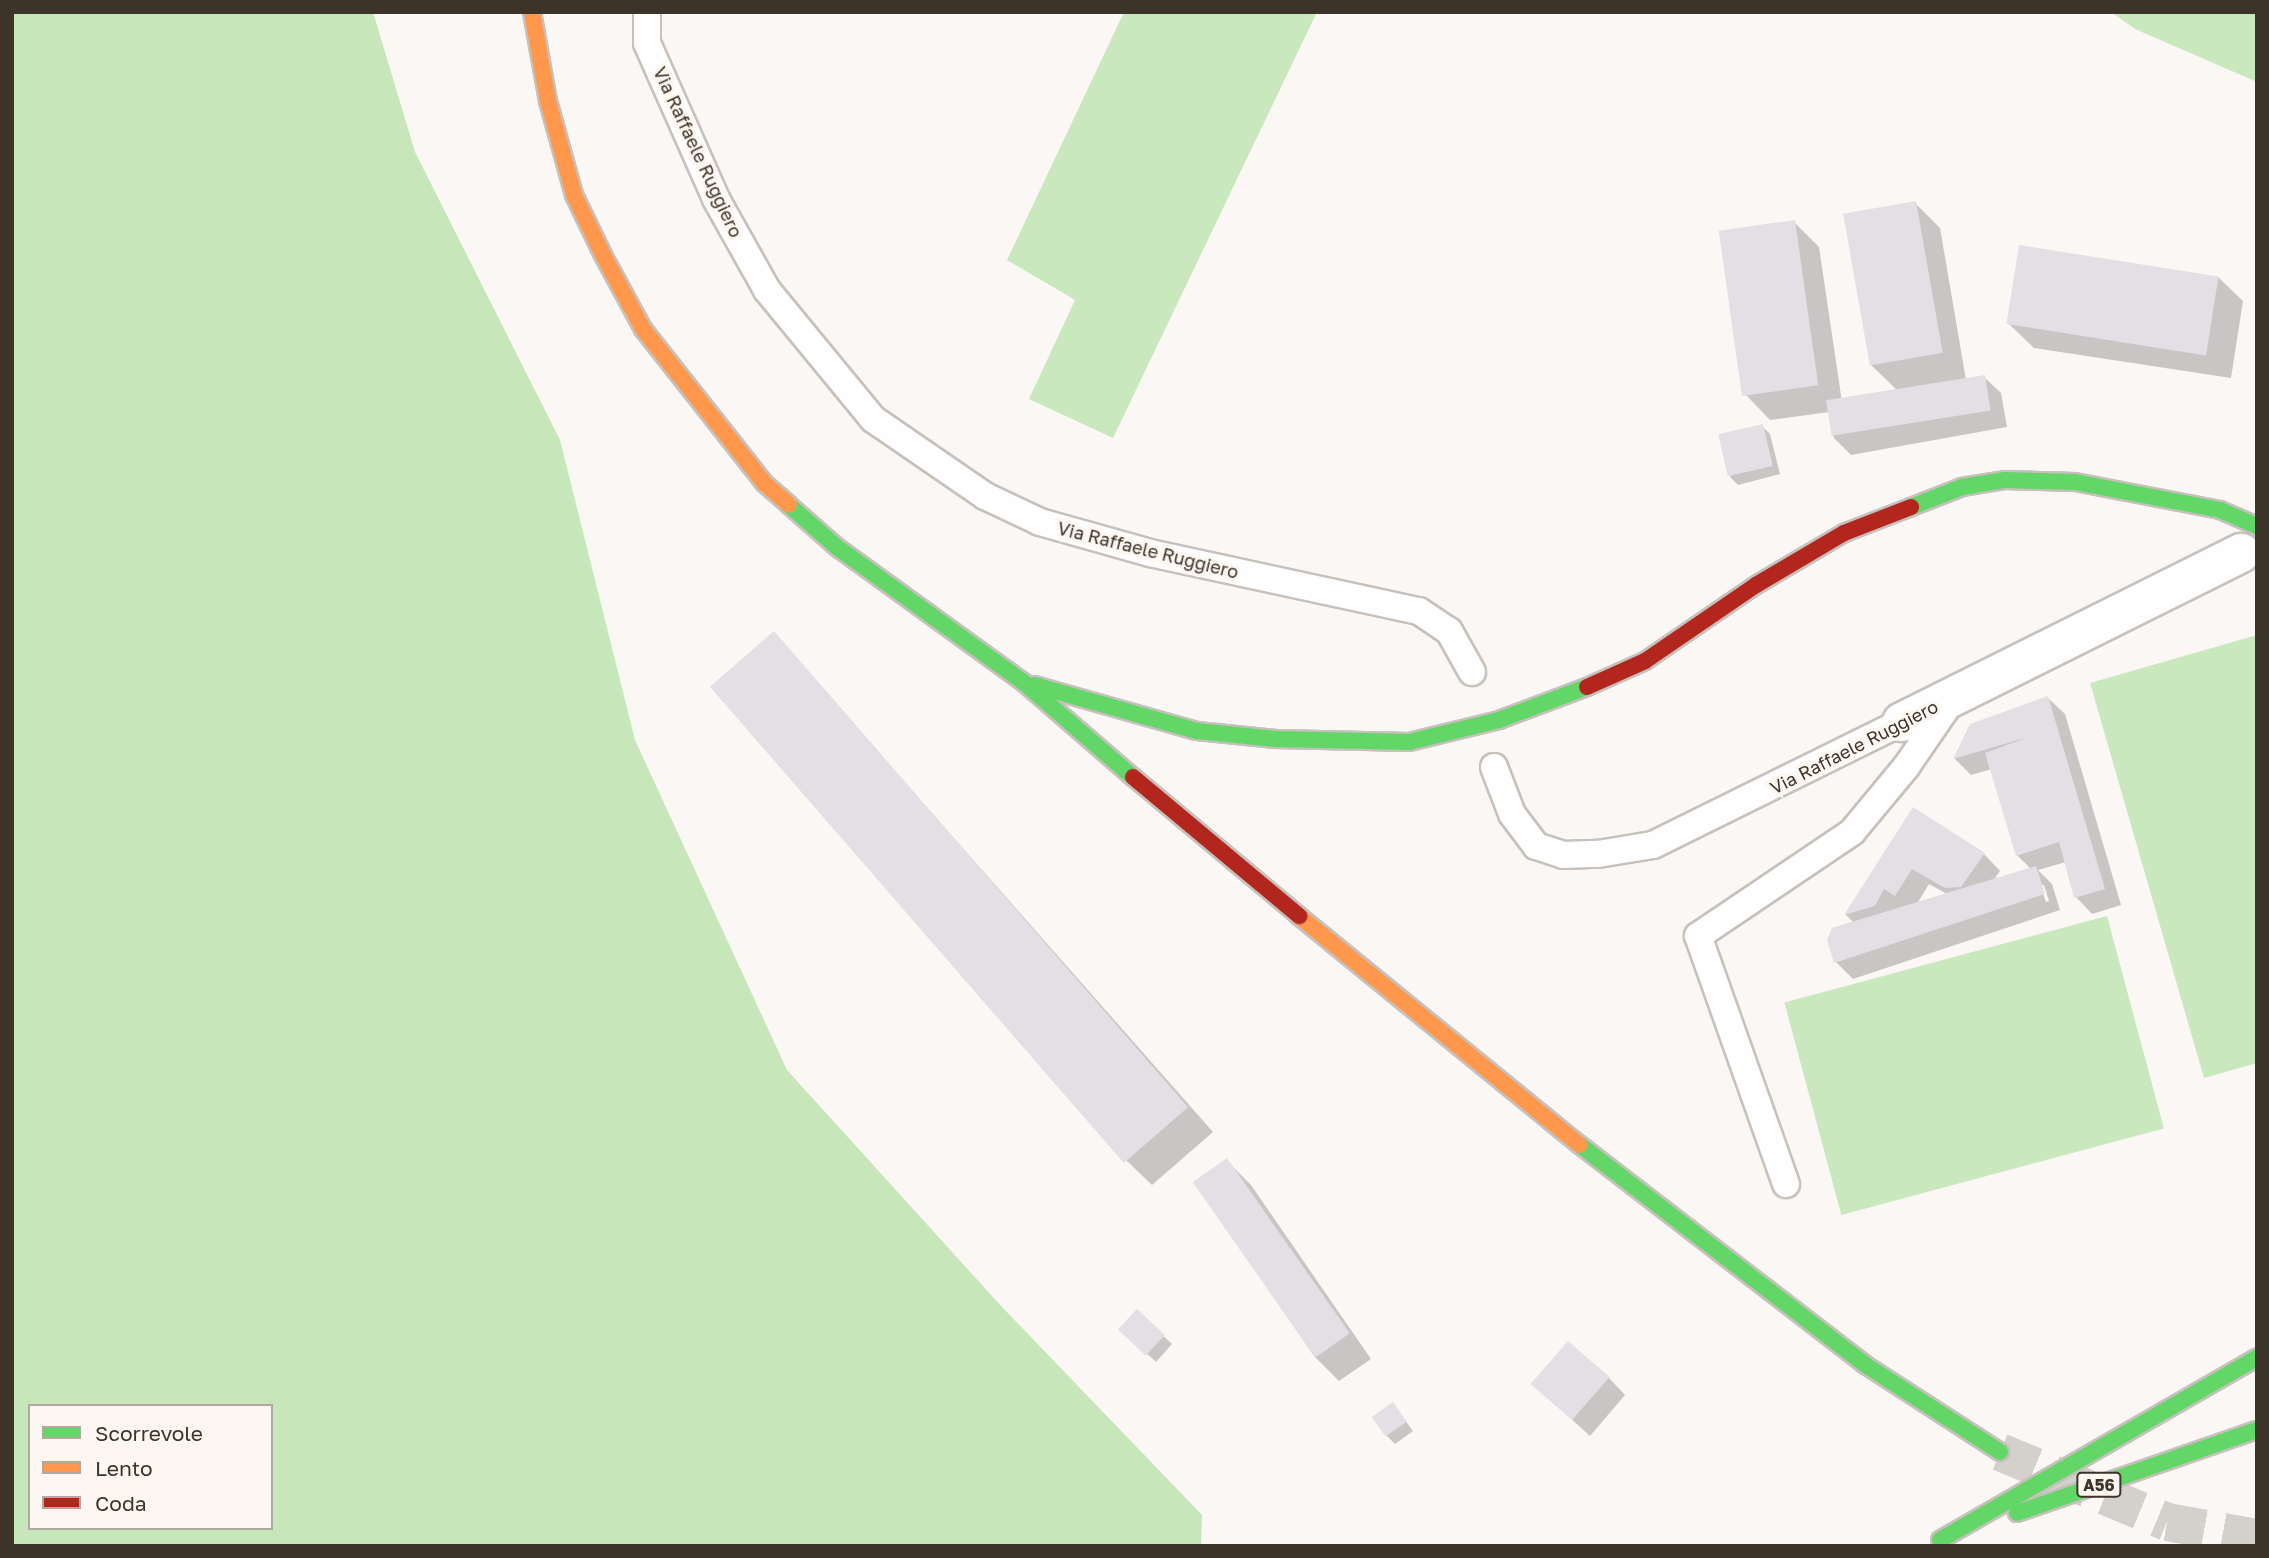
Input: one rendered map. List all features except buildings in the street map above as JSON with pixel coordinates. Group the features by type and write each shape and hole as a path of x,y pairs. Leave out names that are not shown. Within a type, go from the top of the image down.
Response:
{"highway":[{"path":"532,12 548,101 574,195 643,329 764,483 802,518 1022,681 1206,841 1579,1144 1864,1364 2000,1452"},
{"path":"1022,681 1197,732 1276,739 1409,742 1447,735 1554,701 1645,661 1756,585 1874,518 1962,486 2005,480 2116,488 2220,510 2249,539"},
{"path":"1934,1543 2257,1358"},
{"name":"A56","path":"1934,1543 2257,1430"}],"street":[{"name":"Via Raffaele Ruggiero","path":"1902,722 1954,697 2249,539"}],"lane":[{"name":"Via Raffaele Ruggiero","path":"647,12 647,43 716,199 767,290 873,419 985,496 1040,522 1150,554 1419,611 1449,631 1472,672"},
{"path":"1786,1184 1698,936 1852,832 1906,767 1954,697"},
{"name":"Via Raffaele Ruggiero","path":"1494,767 1512,814 1536,846 1563,856 1598,855 1653,845 1902,722"}],"green space":[{"path":"12,12 373,12 415,152 560,440 635,740 787,1070 1002,1307 1202,1515 1201,1546 12,1546"},
{"path":"1124,12 1317,12 1113,438 1029,399 1075,300 1007,260"},
{"path":"2111,12 2257,12 2257,82 2135,29"},
{"path":"2257,635 2257,1063 2204,1078 2090,683"},
{"path":"2107,916 2164,1129 1841,1215 1784,1002"}],"tunnel":[{"path":"2000,1452 2167,1522 2257,1538"}],"traffic: fast":[{"path":"1911,507 1962,487 2005,480 2075,482 2220,510 2257,526"},
{"path":"789,505 838,548 1022,681 1133,777"},
{"path":"1034,685 1197,731 1276,739 1409,742 1499,720 1587,687"},
{"path":"1580,1145 1864,1364 2000,1452"},
{"path":"1940,1540 2257,1358"},
{"path":"2017,1513 2257,1430"}],"traffic: slow":[{"path":"532,12 548,101 574,195 603,255 643,329 764,483 789,505"},
{"path":"1299,916 1580,1145"}],"traffic: jam":[{"path":"1587,687 1645,661 1756,585 1844,533 1911,507"},
{"path":"1133,777 1299,916"}]}
